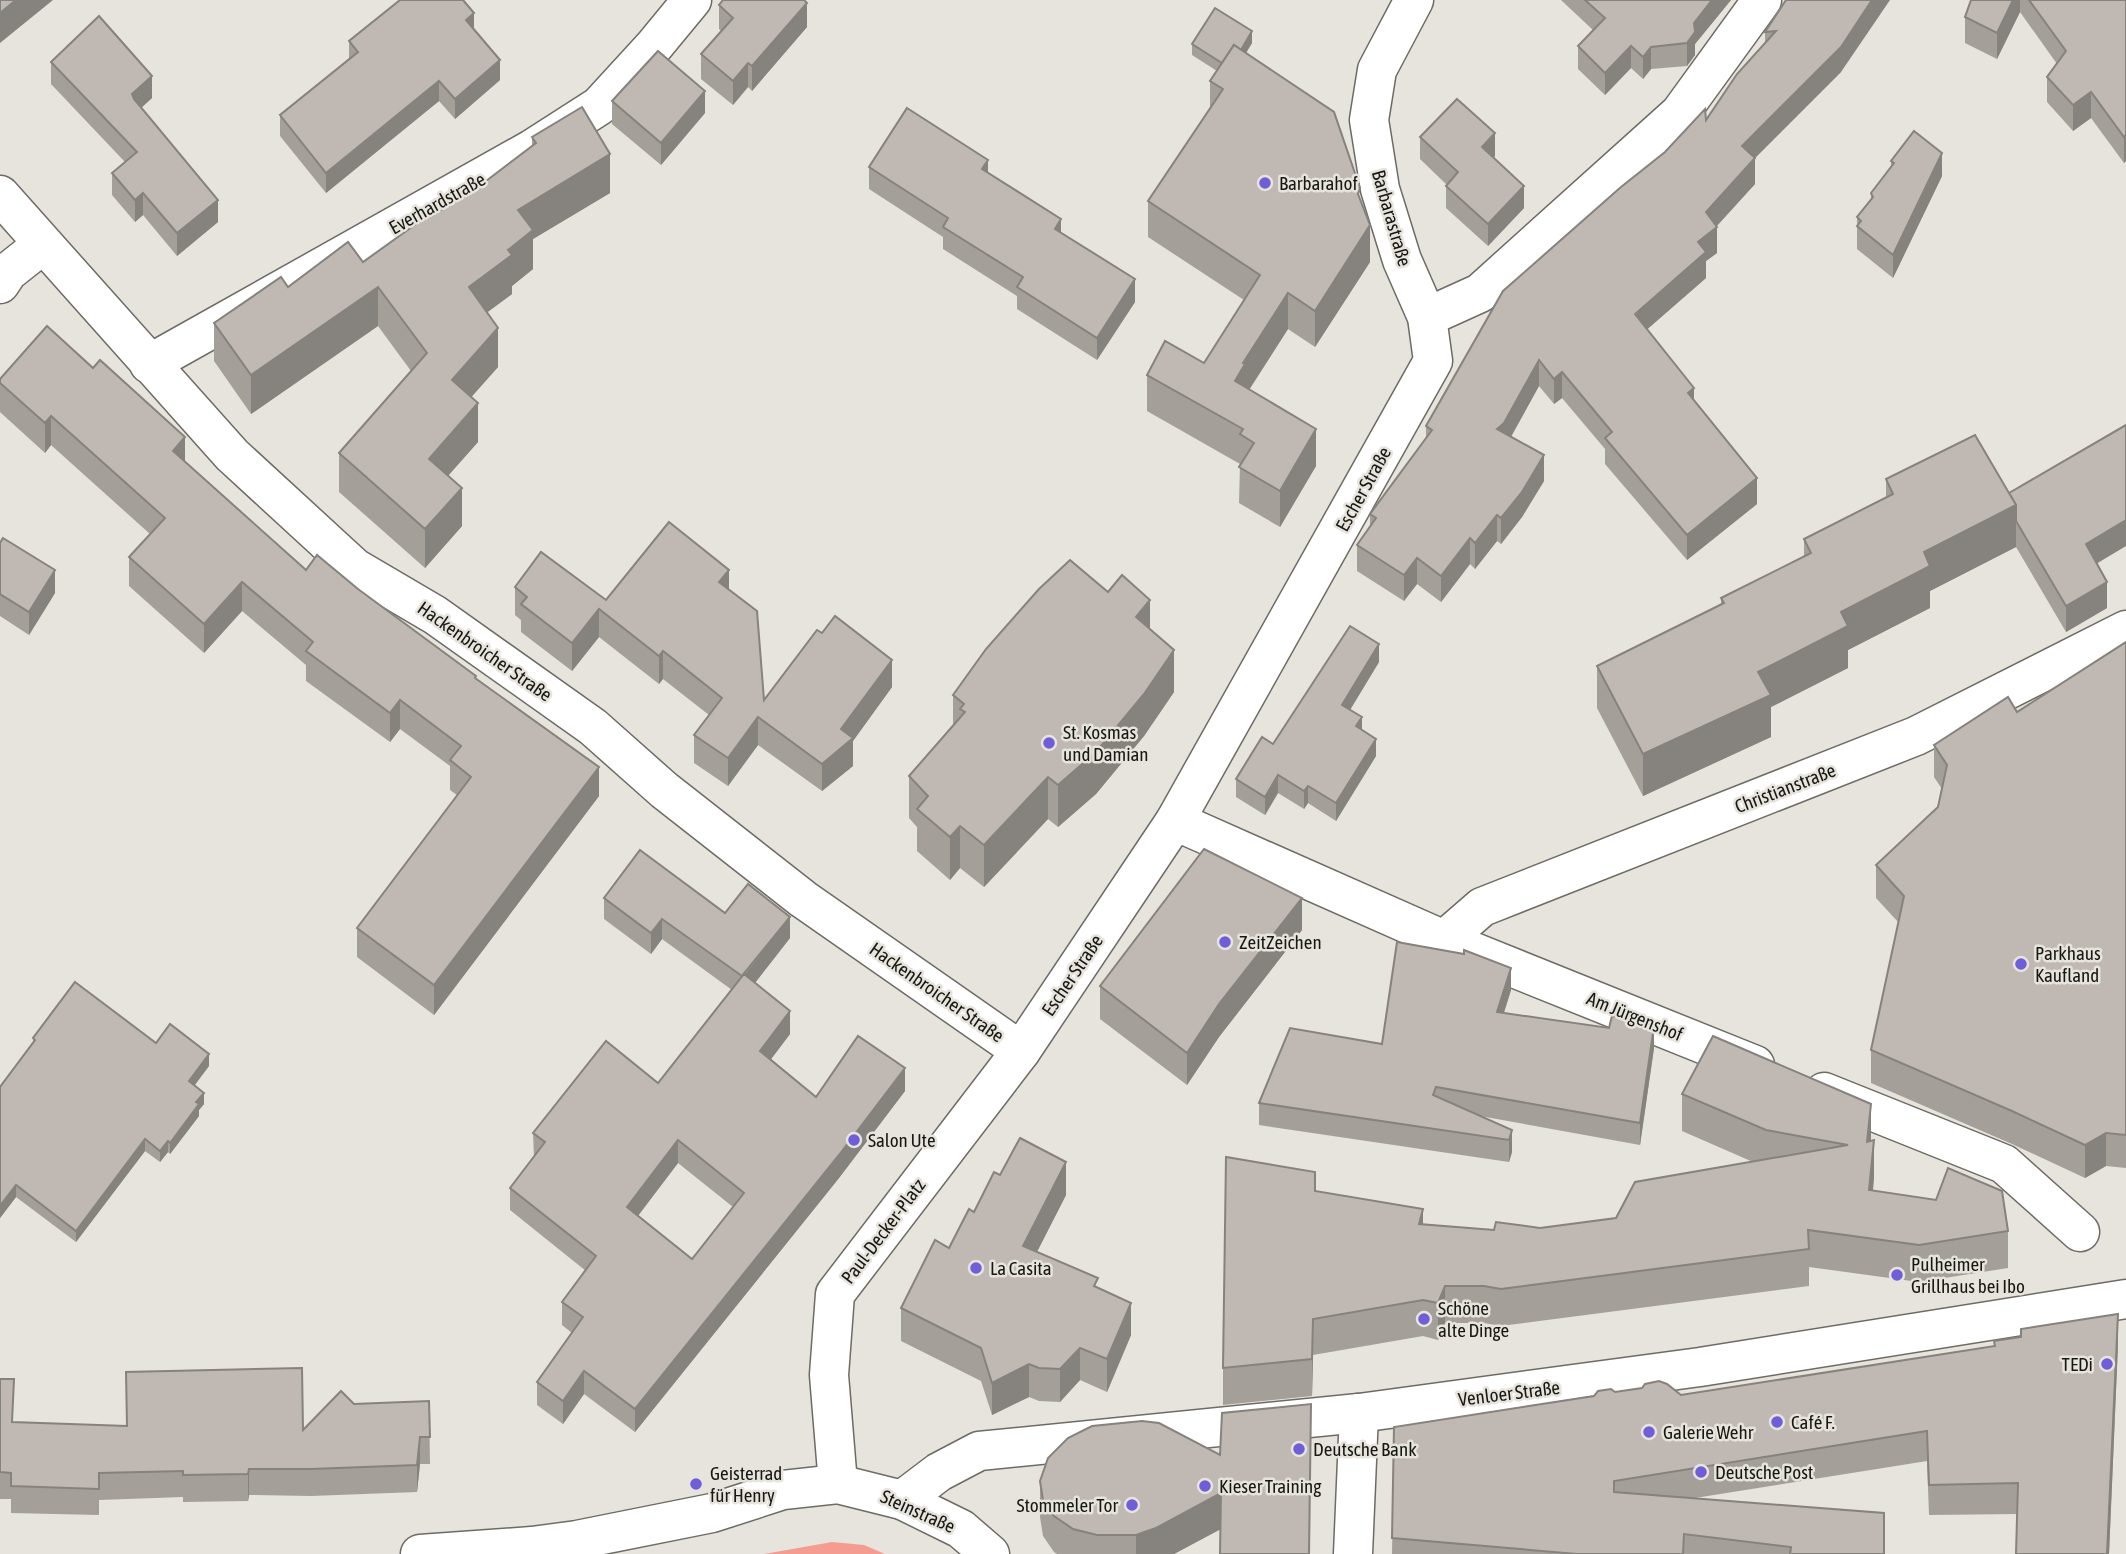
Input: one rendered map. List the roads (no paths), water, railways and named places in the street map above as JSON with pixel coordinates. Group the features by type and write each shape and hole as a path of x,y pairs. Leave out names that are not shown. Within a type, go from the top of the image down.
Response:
{"street":[{"name":"Everhardstraße","path":"149,364 532,149 598,106 692,0"},
{"name":"Barbarastraße","path":"1414,0 1377,70 1369,120 1380,189 1402,260 1427,317"},
{"path":"1427,317 1480,293 1680,113 1762,0"},
{"name":"Hackenbroicher Straße","path":"0,195 232,455 355,568 435,615 593,727 664,790 803,898 1021,1051"},
{"path":"3,276 42,244"},
{"name":"Escher Straße","path":"1021,1051 1175,821 1433,361 1427,317"},
{"name":"Christianstraße","path":"1444,940 1482,907 1916,736 2126,630"},
{"name":"Am Jürgenshof","path":"1175,821 1444,940 2004,1164 2080,1232"},
{"name":"Paul-Decker-Platz","path":"838,1484 829,1375 835,1294 1021,1051"},
{"name":"Venloer Straße","path":"902,1500 939,1472 979,1451 1359,1413 1700,1367 2126,1299"},
{"path":"1353,1554 1359,1413"},
{"path":"420,1554 533,1550 712,1513 783,1490 838,1484"},
{"name":"Steinstraße","path":"838,1484 902,1500 961,1530 990,1554"}],"place":[{"name":"Barbarahof","path":"1265,183"},
{"name":"St. Kosmas und Damian","path":"1049,743"},
{"name":"ZeitZeichen","path":"1225,942"},
{"name":"Parkhaus Kaufland","path":"2021,964"},
{"name":"Salon Ute","path":"854,1140"},
{"name":"La Casita","path":"976,1268"},
{"name":"Pulheimer Grillhaus bei Ibo","path":"1897,1275"},
{"name":"Schöne alte Dinge","path":"1424,1319"},
{"name":"TEDi","path":"2107,1364"},
{"name":"Café F.","path":"1777,1422"},
{"name":"Galerie Wehr","path":"1649,1432"},
{"name":"Deutsche Bank","path":"1299,1449"},
{"name":"Deutsche Post","path":"1701,1472"},
{"name":"Geisterrad für Henry","path":"696,1484"},
{"name":"Kieser Training","path":"1205,1486"},
{"name":"Stommeler Tor","path":"1132,1505"}]}
